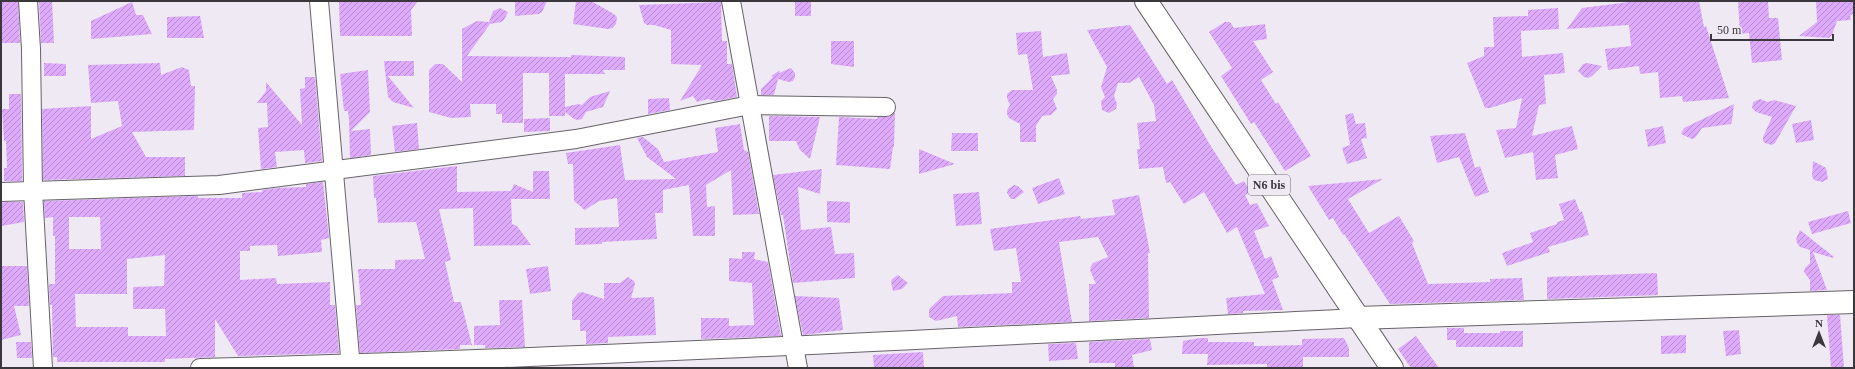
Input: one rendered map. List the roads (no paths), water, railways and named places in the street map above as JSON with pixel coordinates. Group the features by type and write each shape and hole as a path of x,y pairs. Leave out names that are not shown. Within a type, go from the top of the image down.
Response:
{"main road":[{"name":"N6 bis","path":"1146,1 1357,318 1392,368"},
{"path":"1357,318 1854,302"}],"street":[{"path":"28,1 31,49 33,190 43,368"},
{"path":"319,1 351,366"},
{"path":"731,1 798,368"},
{"path":"1,192 219,185 576,139 750,105 886,107"},
{"path":"200,368 351,366 1357,318"}]}
